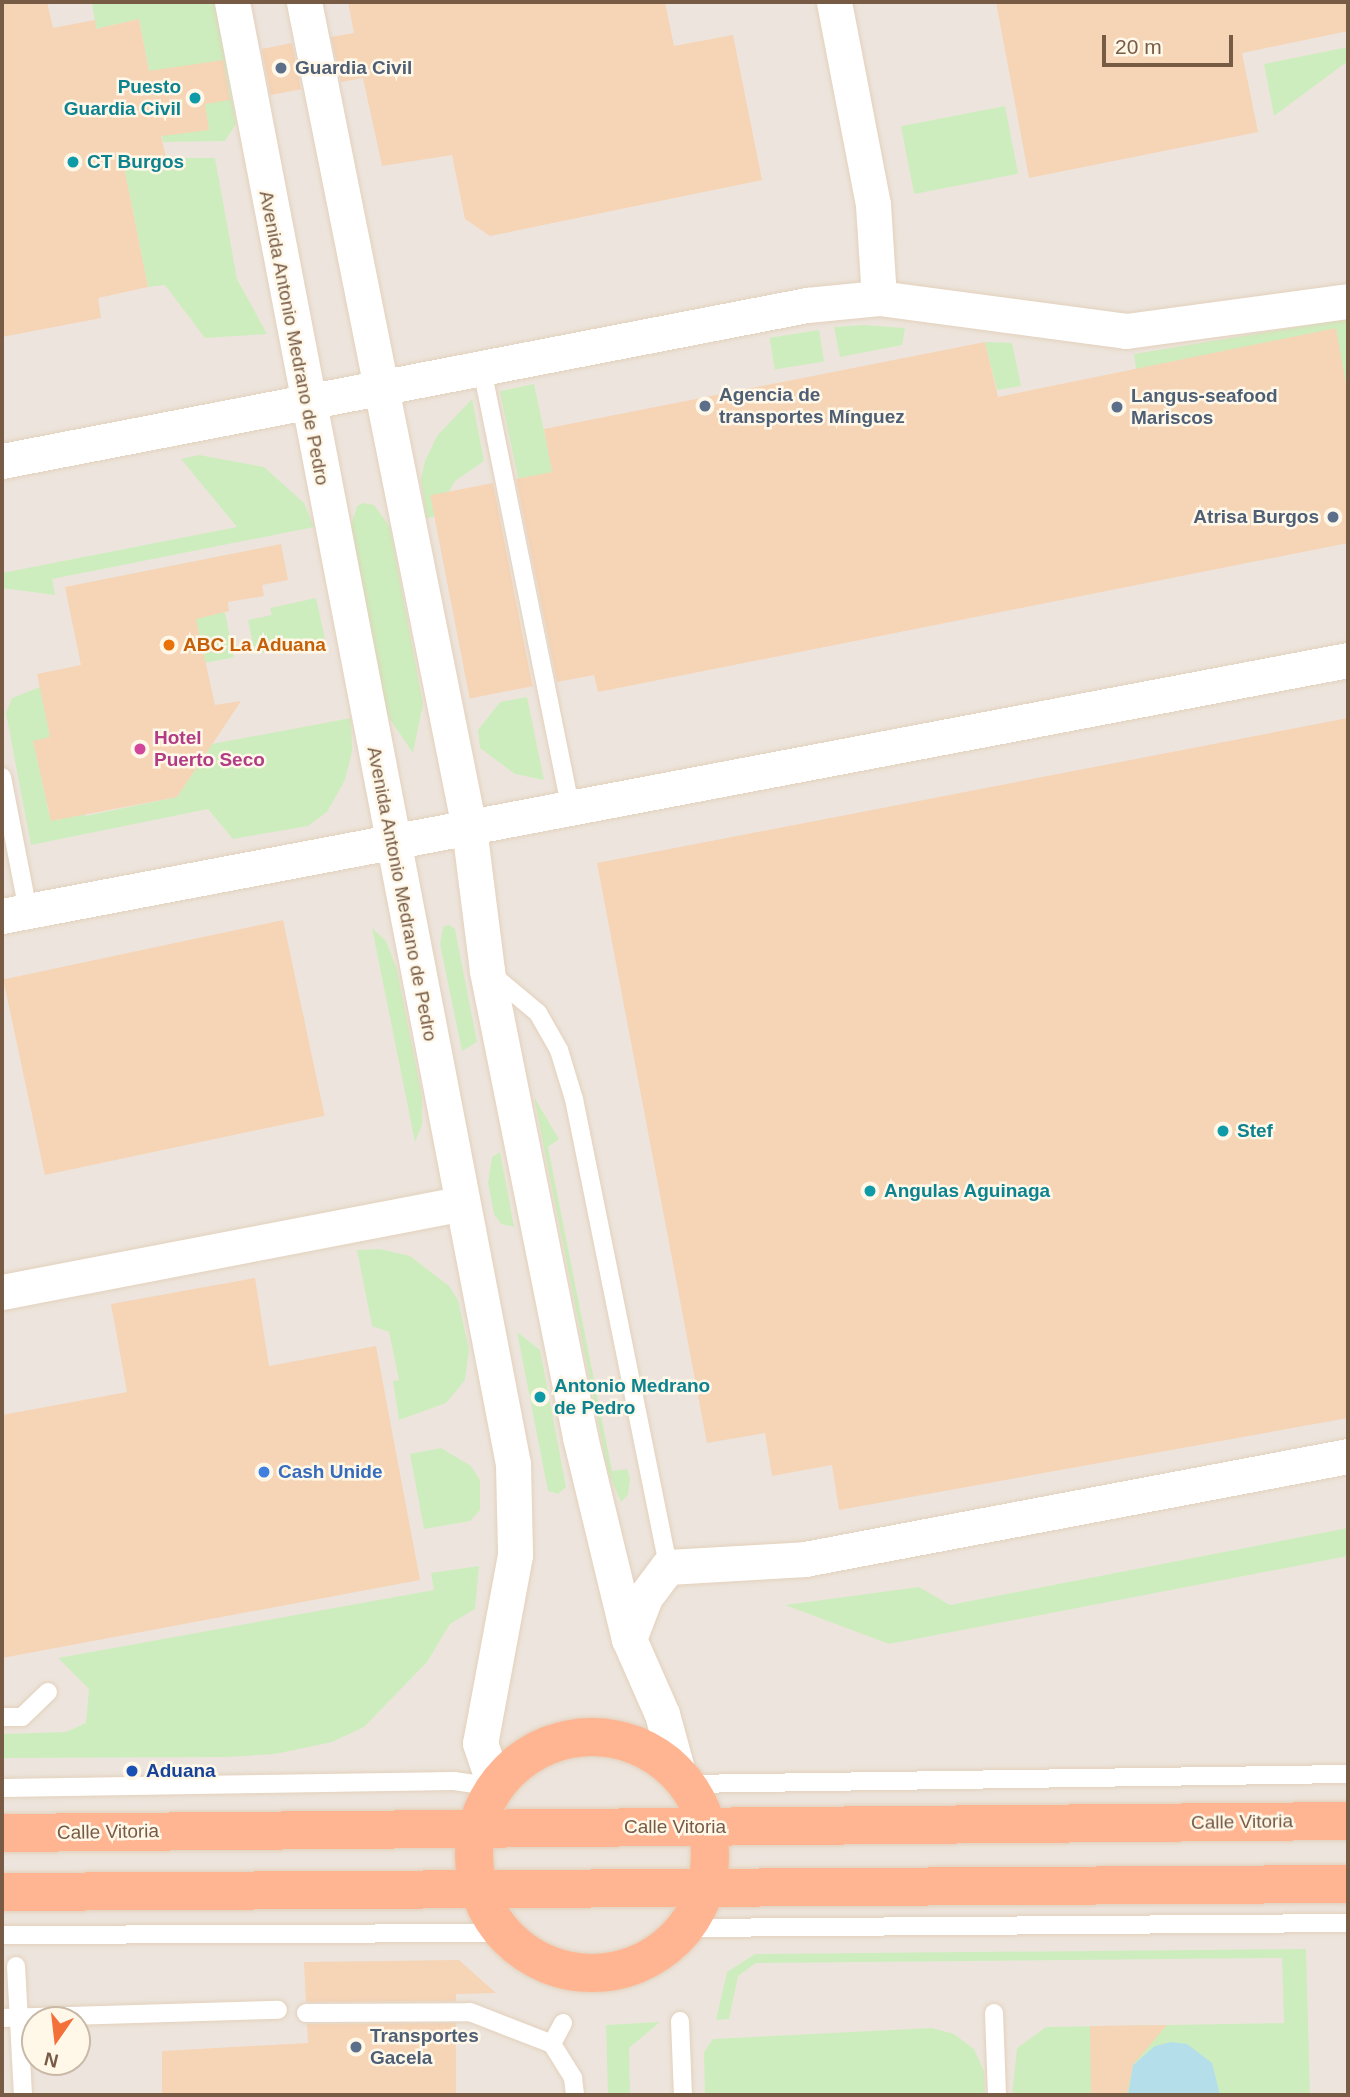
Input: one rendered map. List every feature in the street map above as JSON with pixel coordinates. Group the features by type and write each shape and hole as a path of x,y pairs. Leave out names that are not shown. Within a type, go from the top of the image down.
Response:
{"highway":[{"path":"602,1737 638,1746 682,1779 707,1827 710,1857 706,1888 685,1928 641,1962 604,1972 557,1967 529,1954 504,1933 478,1886 474,1855 477,1828 495,1787 516,1765 543,1747 572,1738 602,1737"},
{"name":"Calle Vitoria","path":"2,1833 1348,1821"},
{"path":"2,1892 478,1886 706,1888 1348,1884"}],"street":[{"name":"Avenida Antonio Medrano de Pedro","path":"232,2 305,399 513,1464 515,1555 480,1743 495,1787"},
{"path":"304,2 383,386 469,828 487,971 580,1437 629,1639 662,1714 682,1779"},
{"path":"834,2 873,205 879,298"},
{"path":"2,461 305,399 482,369 807,306 879,298 1126,331 1348,301"},
{"path":"15,913 571,810 1348,660"},
{"path":"2,1292 461,1204"},
{"path":"629,1639 645,1597 668,1567 805,1559 1348,1455"}],"lane":[{"path":"482,369 571,810"},
{"path":"2,777 15,913"},
{"path":"487,971 538,1013 559,1050 575,1103 668,1567"},
{"path":"2,1717 22,1717 48,1692"},
{"path":"682,1779 1348,1774"},
{"path":"2,1788 454,1781 495,1787"},
{"path":"685,1928 1348,1923"},
{"path":"2,1935 504,1933"},
{"path":"16,1966 23,2095"},
{"path":"2,2018 278,2010"},
{"path":"306,2013 470,2012 552,2044 573,2078 575,2095"},
{"path":"994,2014 997,2095"},
{"path":"680,2021 683,2095"},
{"path":"552,2044 563,2023"}],"shaded area":[{"path":"2,2 1348,2 1348,2095 2,2095"}],"green space":[{"path":"92,2 216,2 236,124 225,141 163,142 139,19 96,29"},
{"path":"1348,47 1348,61 1274,116 1264,64"},
{"path":"1005,106 1018,174 914,194 901,126"},
{"path":"166,158 215,158 237,279 267,334 205,338 165,285 148,287 124,167"},
{"path":"1346,319 1348,395 1335,329 1136,369 1134,354"},
{"path":"864,325 905,328 902,345 840,357 834,327"},
{"path":"819,330 824,362 775,369 770,338"},
{"path":"985,342 1012,343 1021,386 997,390"},
{"path":"534,384 557,492 523,499 500,391"},
{"path":"472,399 484,461 455,481 434,517 426,518 421,479 425,461 437,436"},
{"path":"199,455 264,467 304,503 314,527 52,579 55,595 2,588 2,573 237,527 181,459"},
{"path":"363,503 374,505 390,527 423,704 413,753 383,709 348,535 357,506"},
{"path":"316,598 325,639 255,654 248,620 272,615 270,608"},
{"path":"225,612 234,657 204,663 196,618"},
{"path":"40,687 50,737 34,742 49,814 58,820 83,805 85,816 177,797 212,744 351,718 352,751 345,780 327,812 308,826 233,839 208,809 31,845 6,713 12,698"},
{"path":"527,697 544,780 515,774 480,748 478,730 500,702"},
{"path":"449,925 455,929 477,1042 462,1051 440,944 443,927"},
{"path":"372,928 386,941 397,970 422,1096 422,1125 415,1142"},
{"path":"534,1097 559,1139 548,1147 612,1471 627,1469 630,1478 628,1495 621,1502 608,1472"},
{"path":"500,1152 514,1227 501,1224 494,1214 488,1183 492,1157"},
{"path":"380,1249 410,1256 449,1286 458,1300 469,1350 465,1380 446,1403 399,1420 393,1381 399,1380 389,1332 372,1326 357,1250"},
{"path":"517,1332 540,1350 566,1487 558,1494 548,1491"},
{"path":"441,1448 471,1466 480,1480 480,1510 470,1521 424,1529 410,1454"},
{"path":"1348,1528 1348,1556 889,1644 785,1605 919,1587 950,1605"},
{"path":"479,1566 475,1609 450,1624 427,1662 364,1727 332,1742 275,1754 227,1757 2,1758 2,1734 66,1732 86,1723 89,1689 58,1658 434,1590 431,1573"},
{"path":"1306,1949 1310,2095 1012,2095 1017,2048 1046,2027 1284,2023 1282,1958 756,1963 738,1976 729,2019 716,2020 727,1972 755,1954"},
{"path":"660,2022 629,2048 630,2095 608,2095 606,2025"},
{"path":"932,2028 954,2034 974,2049 984,2071 985,2095 705,2095 704,2052 713,2039"}],"water":[{"path":"1171,2042 1187,2044 1212,2063 1220,2095 1128,2095 1133,2065 1155,2046"}],"building":[{"name":"CT Burgos","path":"2,2 47,2 53,28 95,20 96,29 139,19 149,71 223,60 230,100 205,104 209,130 161,136 166,158 124,167 148,287 98,298 101,318 2,337"},
{"path":"348,2 665,2 674,46 733,35 762,180 490,236 465,219 452,155 382,166 363,78 341,82 331,37 354,33"},
{"path":"996,2 1348,2 1348,31 1242,53 1258,132 1029,178"},
{"name":"Guardia Civil","path":"292,43 301,89 271,95 262,49"},
{"path":"1336,328 1348,395 1348,543 598,692 594,675 557,682 516,479 552,472 544,429 985,342 998,397"},
{"path":"493,483 532,686 470,698 430,495"},
{"path":"281,544 288,580 262,585 264,596 228,602 229,611 196,619 215,705 241,701 177,797 51,821 33,741 50,737 37,674 81,665 65,587"},
{"path":"1348,718 1348,1418 839,1510 832,1465 772,1476 765,1433 707,1443 597,863"},
{"path":"283,920 325,1116 45,1175 3,979"},
{"path":"255,1278 269,1366 376,1346 420,1580 2,1658 2,1415 127,1392 111,1304"},
{"path":"459,1960 496,1993 456,1994 456,2001 306,2002 304,1962"},
{"path":"456,2023 456,2095 162,2095 162,2051 308,2043 307,2024"},
{"path":"1167,2025 1133,2065 1127,2095 1091,2095 1090,2026"}],"place":[{"name":"Guardia Civil","path":"281,68"},
{"name":"Puesto Guardia Civil","path":"195,98"},
{"name":"CT Burgos","path":"73,162"},
{"name":"Agencia de transportes Mínguez","path":"705,406"},
{"name":"Langus-seafood Mariscos","path":"1117,407"},
{"name":"Atrisa Burgos","path":"1333,517"},
{"name":"ABC La Aduana","path":"169,645"},
{"name":"Hotel Puerto Seco","path":"140,749"},
{"name":"Stef","path":"1223,1131"},
{"name":"Angulas Aguinaga","path":"870,1191"},
{"name":"Antonio Medrano de Pedro","path":"540,1397"},
{"name":"Cash Unide","path":"264,1472"},
{"name":"Aduana","path":"132,1771"},
{"name":"Transportes Gacela","path":"356,2047"}]}
